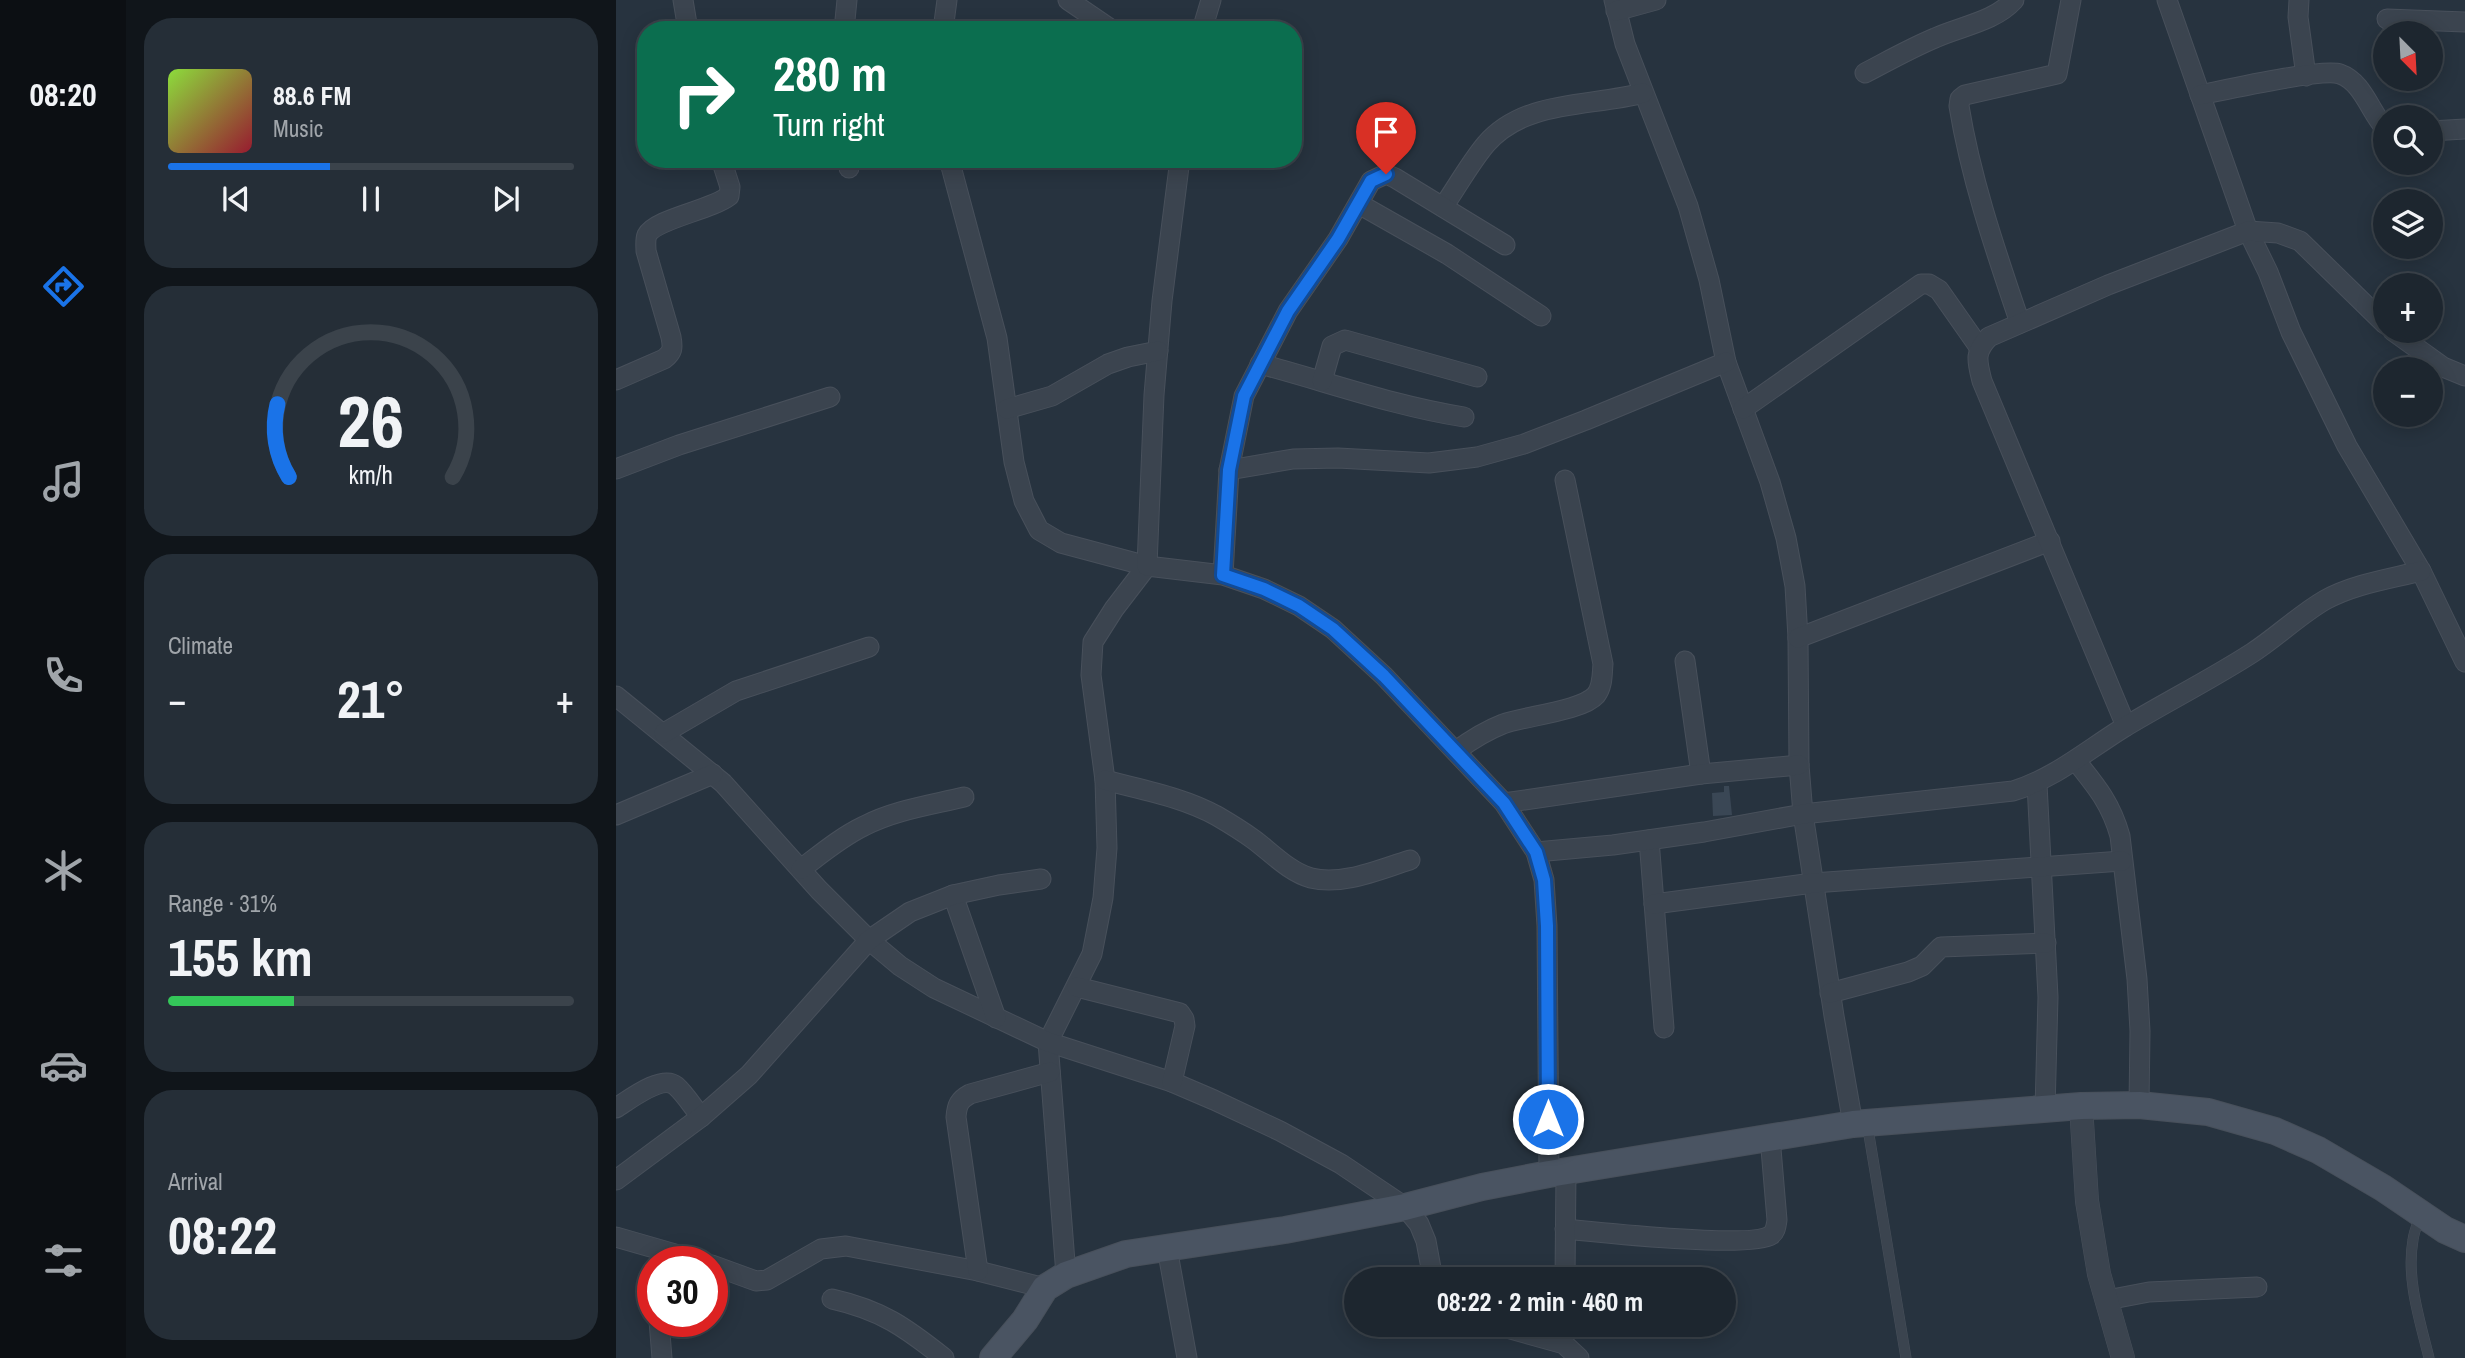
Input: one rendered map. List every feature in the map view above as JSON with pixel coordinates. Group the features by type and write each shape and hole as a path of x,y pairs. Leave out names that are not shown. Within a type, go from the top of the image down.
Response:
{"main road":[{"path":"993,1358 1056,1282 1126,1254 1285,1230 1405,1207 1482,1187 1557,1172 1860,1123 2081,1106 2139,1105 2208,1111 2275,1131 2318,1150 2445,1230 2465,1239"}],"street":[{"path":"683,0 686,21"},
{"path":"845,21 847,0"},
{"path":"944,21 947,0"},
{"path":"1068,0 1099,21"},
{"path":"1205,21 1211,0"},
{"path":"1656,0 1615,5 1625,44 1688,206 1709,280 1726,362 1770,482 1786,538 1795,586 1799,765 1803,814 1830,993 1860,1123"},
{"path":"1865,73 1937,37 1988,19 2006,9 2014,0"},
{"path":"2020,323 1994,248 1959,106 1965,95 2057,74 2071,0"},
{"path":"2167,0 2248,231 2313,380 2347,446 2421,571 2465,662"},
{"path":"2299,0 2298,17 2306,76"},
{"path":"2387,19 2465,22"},
{"path":"2200,95 2325,73 2341,74 2359,89 2373,110"},
{"path":"1443,207 1486,144 1505,127 1528,116 1559,107 1602,103 1643,93"},
{"path":"2443,130 2465,129"},
{"path":"616,380 664,359 671,354 673,347 646,251 646,237 651,229 661,224 720,203 729,196 730,187 724,168"},
{"path":"951,168 997,338 1014,462 1024,500 1039,530 1061,543 1147,566 1223,575 1264,589 1299,606 1333,629 1384,676 1504,803 1536,852 1544,880 1557,1172 1565,1229 1565,1267"},
{"path":"728,1271 756,1281 767,1280 821,1249 846,1247 978,1272 1056,1282 1048,1042 1092,954 1103,898 1107,848 1105,780 1091,675 1093,642 1147,566 1154,395 1179,168"},
{"path":"1223,575 1229,470 1244,396 1288,311 1338,239 1371,181 1386,174 1505,245"},
{"path":"1359,204 1447,254 1541,316"},
{"path":"1979,347 1990,337 2108,285 2248,231 2278,233 2300,241 2373,312"},
{"path":"1743,409 1922,284 1929,284 1939,290 1979,347 1978,363 1982,381 2126,726"},
{"path":"1322,381 1332,346 1345,340 1477,377"},
{"path":"2410,343 2443,367 2465,376"},
{"path":"1007,408 1052,396 1108,364 1128,356 1158,351"},
{"path":"1229,470 1293,459 1338,457 1429,463 1477,457 1524,444 1726,362"},
{"path":"1260,364 1397,404 1464,417"},
{"path":"616,469 679,445 830,397"},
{"path":"1456,751 1476,736 1503,724 1575,707 1595,696 1602,683 1603,664 1565,480"},
{"path":"1798,638 2050,541"},
{"path":"1536,852 1649,840 1803,814 2013,791 2037,783 2076,761 2126,726 2213,678 2325,600 2354,588 2421,571"},
{"path":"664,733 736,691 870,647"},
{"path":"1685,661 1701,774"},
{"path":"616,695 713,774 869,940 900,966 934,988 1048,1042 1172,1082 1280,1131 1341,1164 1405,1207 1419,1224 1426,1241 1431,1267"},
{"path":"2076,761 2105,797 2114,815 2119,836 2137,979 2140,1031 2139,1105"},
{"path":"1504,803 1701,774 1799,765"},
{"path":"616,815 713,774"},
{"path":"1105,780 1180,801 1214,815 1251,837 1290,867 1310,877 1328,880 1357,876 1410,860"},
{"path":"2037,783 2048,1009 2045,1110"},
{"path":"801,869 833,844 865,825 898,813 964,797"},
{"path":"1649,840 1664,1028"},
{"path":"1654,904 1813,883 2122,861"},
{"path":"616,1180 701,1117 748,1075 869,940 910,912 953,895 1041,879"},
{"path":"953,895 996,1018"},
{"path":"1830,993 1908,972 1922,966 1941,947 2046,943"},
{"path":"1077,987 1180,1013 1185,1026 1172,1082"},
{"path":"978,1272 956,1117 957,1107 960,1100 970,1094 1050,1072"},
{"path":"616,1108 654,1085 666,1082 674,1084 701,1117"},
{"path":"2081,1106 2087,1201 2099,1274 2123,1358"},
{"path":"1565,1229 1681,1239 1744,1239 1771,1235 1776,1229 1777,1220 1770,1137"},
{"path":"616,1237 647,1246"},
{"path":"1167,1248 1187,1358"},
{"path":"2107,1300 2162,1291 2257,1287"},
{"path":"832,1299 859,1305 888,1317 944,1358"},
{"path":"660,1337 662,1358"},
{"path":"1548,1337 1569,1342"}],"lane":[{"path":"1860,1123 1906,1358"},
{"path":"2421,1214 2413,1240 2411,1272 2417,1311 2429,1358"}],"building":[{"path":"1724,786 1729,786 1732,815 1713,816 1712,793 1724,792"}],"route":[{"path":"1386,174 1371,181 1338,239 1288,311 1244,396 1229,470 1223,575 1264,589 1299,606 1333,629 1384,676 1504,803 1536,852 1544,880 1547,926 1548,1119"}]}
